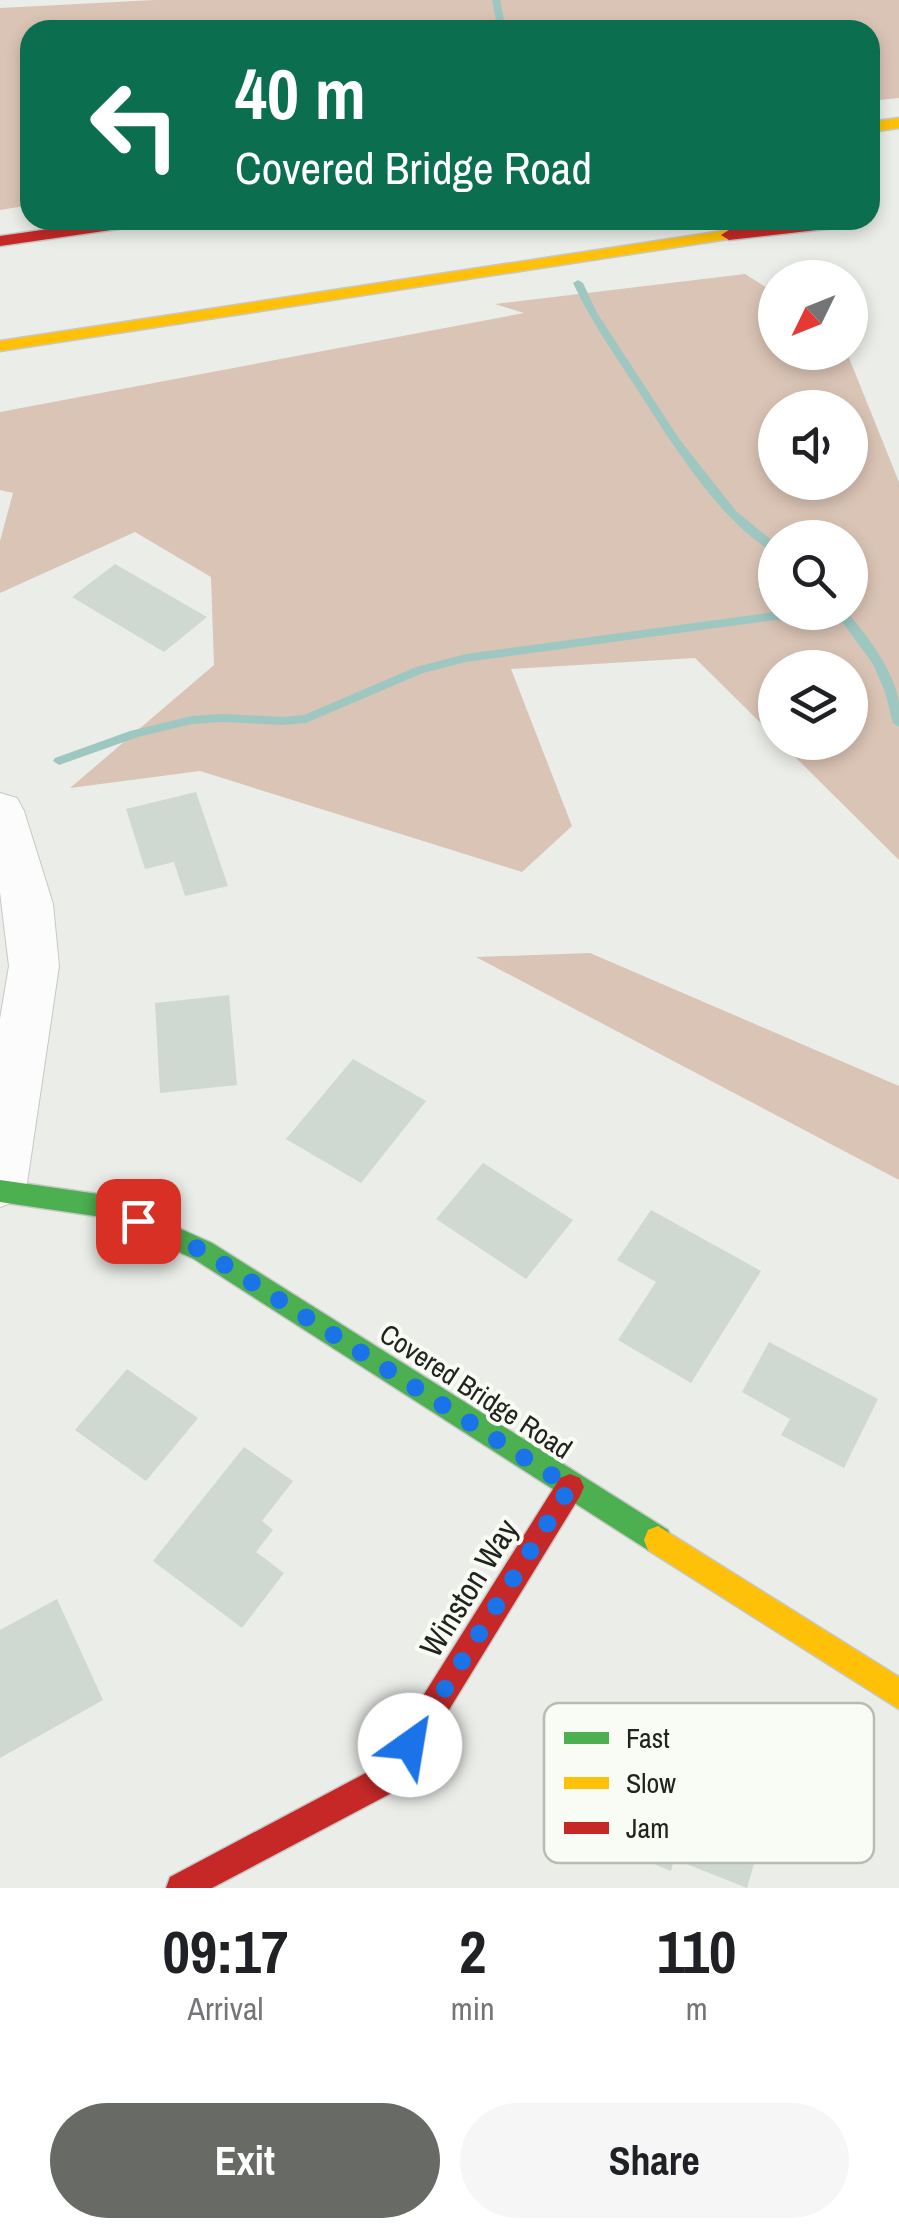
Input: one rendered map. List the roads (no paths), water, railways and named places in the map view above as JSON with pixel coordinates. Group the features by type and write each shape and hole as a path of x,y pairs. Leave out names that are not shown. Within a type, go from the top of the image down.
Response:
{"main road":[{"path":"0,241 76,230"},
{"path":"0,346 668,242 773,230"},
{"name":"Covered Bridge Road","path":"0,1187 105,1206 203,1251 899,1694"},
{"name":"Winston Way","path":"181,1888 390,1777 570,1487"}],"street":[{"path":"0,811 28,904 34,966 0,1187"}],"waterway":[{"path":"496,0 500,20"},
{"path":"578,283 592,313 676,442 732,513 758,535"},
{"path":"59,761 134,734 192,720 306,719 420,670 466,658 758,618"},
{"path":"855,630 878,664 899,723"}]}
